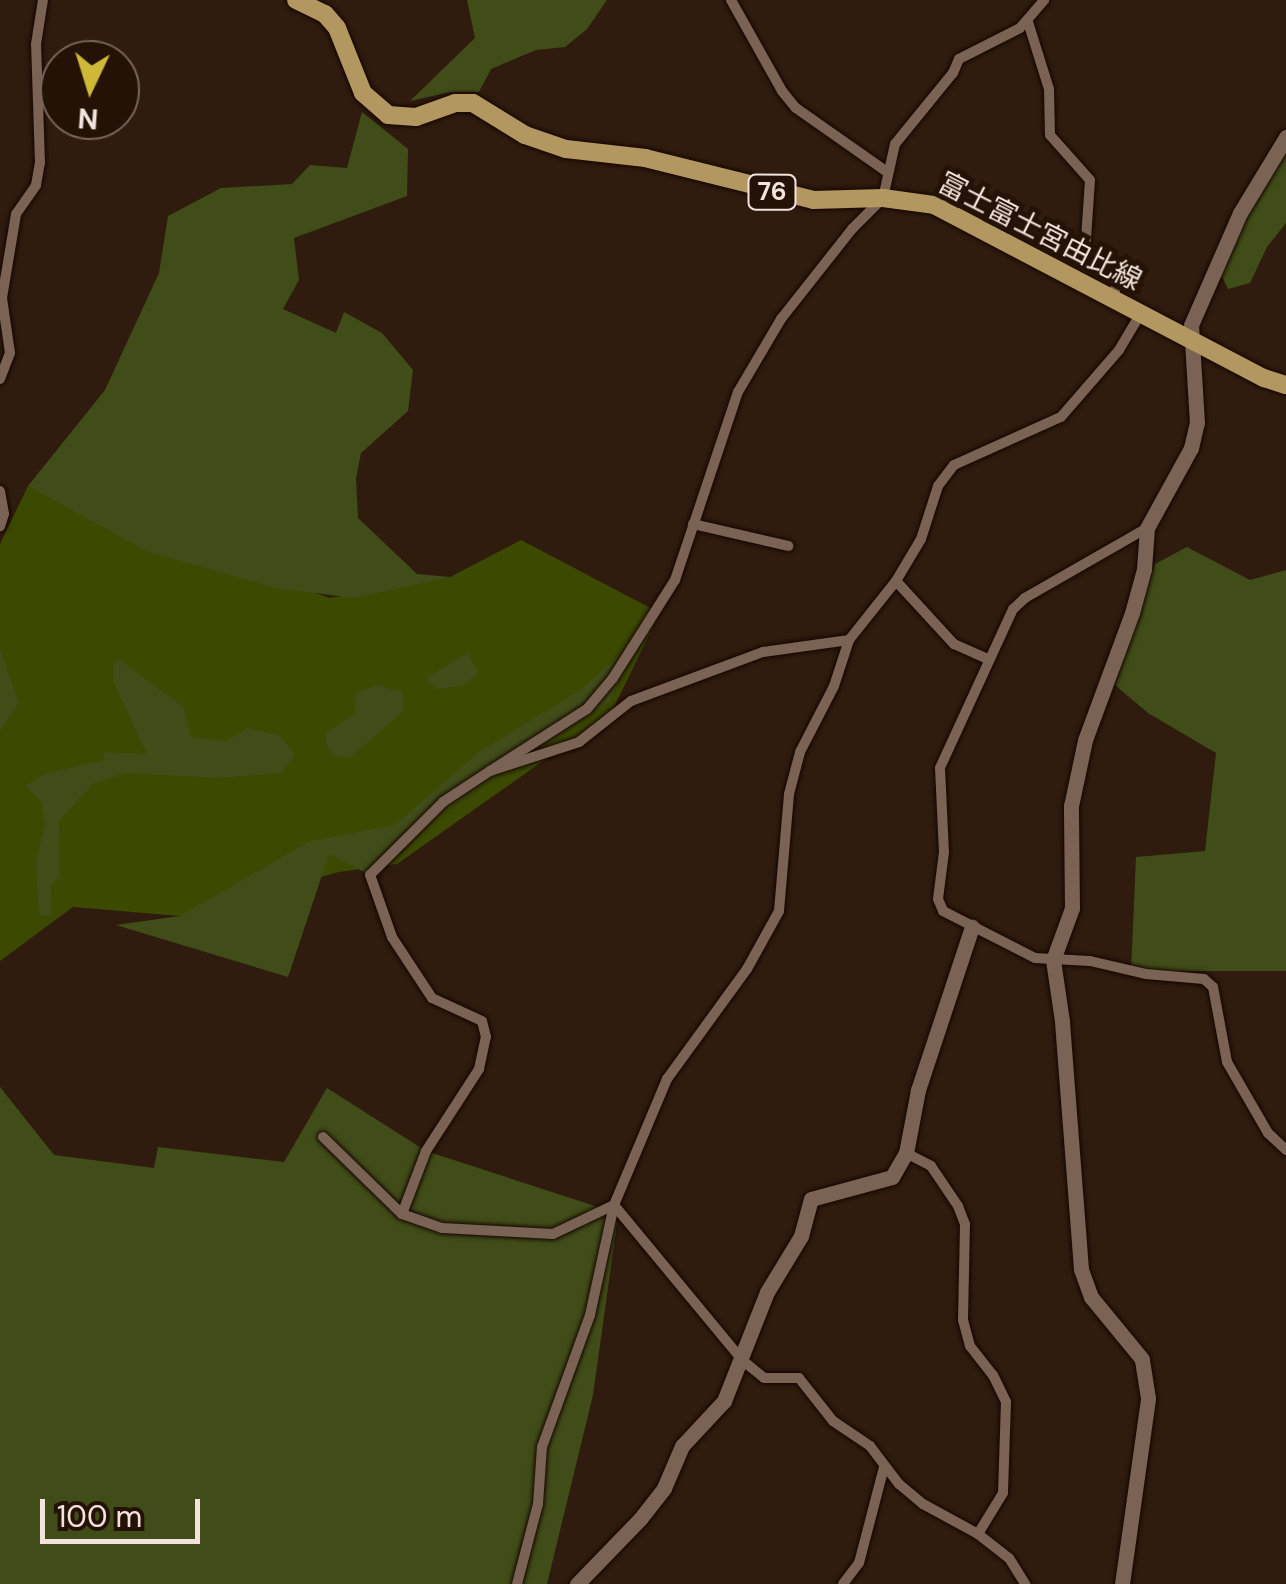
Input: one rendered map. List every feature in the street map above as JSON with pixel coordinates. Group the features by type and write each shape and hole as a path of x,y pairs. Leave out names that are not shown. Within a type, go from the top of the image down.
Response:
{"main road":[{"name":"富士富士宮由比線","path":"296,0 314,6 337,28 363,93 388,114 416,116 455,103 473,103 524,135 566,149 645,158 813,200 918,200 951,211 1189,338 1286,385"}],"street":[{"path":"0,379 10,353 2,298 16,214 36,185 40,163 36,44 42,0"},
{"path":"747,0 733,5 782,92 796,108 887,172"},
{"path":"402,1214 426,1151 480,1069 486,1037 482,1021 432,998 392,937 370,875 443,802 586,709 612,678 675,580 738,392 781,319 883,198 895,144 953,73 959,58 1028,22 1044,0"},
{"path":"1028,22 1049,90 1050,135 1090,180 1085,254 1117,278 1114,298"},
{"path":"1122,1584 1148,1398 1142,1359 1091,1297 1081,1269 1062,1022 1052,960 1072,908 1071,806 1084,740 1132,614 1144,568 1147,528 1191,448 1196,424 1190,325 1232,229 1286,137"},
{"path":"518,1584 538,1504 542,1447 590,1315 614,1205 667,1078 747,968 779,911 793,780 800,752 834,686 849,640 896,581 920,539 938,486 954,466 1061,418 1119,350 1141,313"},
{"path":"0,491 0,526"},
{"path":"694,524 788,546"},
{"path":"1147,528 1024,598 1013,609 940,768 944,852 938,899 943,912 1035,958 1090,961 1146,974 1204,980 1213,986 1227,1062 1268,1133 1286,1150"},
{"path":"896,581 954,644 987,660"},
{"path":"490,771 579,742 631,701 763,652 849,640"},
{"path":"577,1584 664,1488 682,1446 724,1400 766,1292 801,1236 811,1199 892,1177 906,1153 918,1090 972,927"},
{"path":"322,1137 402,1214 442,1228 553,1234 614,1205"},
{"path":"906,1153 931,1166 958,1206 965,1224 962,1320 970,1346 994,1375 1006,1402 1003,1493 978,1534"},
{"path":"614,1205 742,1360 764,1378 798,1378 834,1421 870,1446 884,1468 923,1504 978,1534 1009,1558 1025,1584"},
{"path":"843,1584 860,1563 884,1468"}],"green space":[{"path":"467,0 607,0 587,29 565,47 536,50 491,69 479,92 450,92 410,101 475,38"},
{"path":"362,112 408,149 407,196 294,238 299,280 283,309 336,333 344,312 382,333 413,370 408,411 361,453 356,478 358,518 417,574 450,577 354,598 275,588 146,551 28,486 105,390 159,273 168,216 221,188 292,184 310,165 347,168"},
{"path":"1286,152 1286,223 1267,247 1250,283 1228,289 1220,272 1251,206"},
{"path":"28,486 126,529 330,598 450,577 521,540 660,613 611,713 397,864 339,872 180,916 73,907 0,961 0,544"},
{"path":"1187,547 1250,580 1286,570 1286,971 1131,971 1136,857 1205,851 1216,753 1148,713 1115,685 1155,564"},
{"path":"0,649 19,703 0,731"},
{"path":"468,653 479,673 463,686 436,689 426,678"},
{"path":"621,653 627,663 609,702 449,808 370,875 329,854 288,977 116,925 180,916 310,841 395,825 479,752 581,690"},
{"path":"118,659 184,707 191,737 226,741 249,728 280,736 295,754 282,773 220,778 125,773 93,784 59,821 60,877 51,885 52,915 39,916 36,862 45,825 41,801 26,786 45,774 104,760 103,752 147,754 113,681 113,665"},
{"path":"377,685 403,692 404,711 349,758 334,756 326,745 326,733 354,714 357,692"},
{"path":"0,1087 54,1155 154,1168 158,1147 284,1162 327,1088 426,1151 598,1207 614,1205 617,1223 593,1395 547,1584 0,1584"}]}
